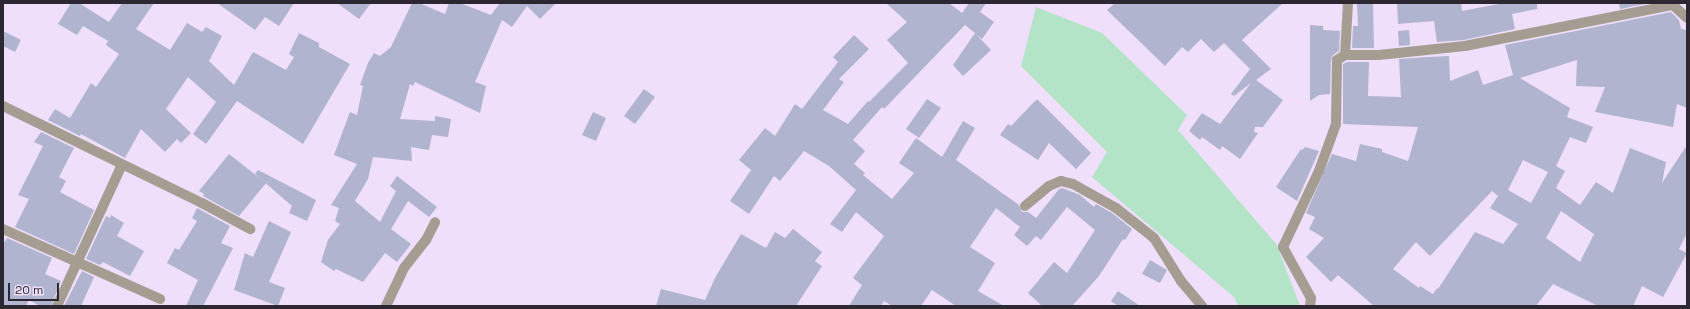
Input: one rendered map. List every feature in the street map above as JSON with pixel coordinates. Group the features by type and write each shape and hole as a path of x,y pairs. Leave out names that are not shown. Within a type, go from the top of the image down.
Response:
{"street":[{"path":"1345,55 1348,3"},
{"path":"1310,306 1311,298 1283,247 1319,171 1336,124 1337,60 1345,55 1379,56 1465,46 1673,6 1687,18"},
{"path":"3,106 202,203 250,229"},
{"path":"57,306 78,263 93,225 122,165"},
{"path":"1025,206 1049,186 1061,180 1073,184 1116,208 1154,238 1181,281 1202,306"},
{"path":"386,306 404,268 426,240 435,222"},
{"path":"3,229 160,299"}],"green space":[{"path":"1036,7 1102,33 1187,115 1178,130 1277,245 1300,306 1238,306 1234,297 1092,177 1107,152 1021,66"}],"building":[{"path":"71,3 79,3 109,22 122,3 154,3 136,29 170,50 187,23 202,32 206,27 222,36 209,61 234,85 253,52 286,70 294,57 289,54 299,33 319,43 319,47 350,64 303,144 237,101 206,144 193,134 216,102 188,77 166,109 191,133 181,143 177,139 165,152 141,129 125,158 81,134 80,136 48,120 55,109 70,118 91,83 96,87 119,54 106,45 108,41 83,26 77,35 58,24"},
{"path":"217,3 294,3 279,26 265,17 255,30"},
{"path":"337,3 371,3 359,19"},
{"path":"412,3 419,3 445,14 449,3 460,3 491,15 500,3 556,3 540,19 527,6 512,27 502,20 475,82 486,86 480,113 415,82 413,86 410,84 400,119 435,121 435,116 451,119 448,137 432,135 429,150 411,147 412,161 373,157 368,179 355,201 380,222 396,191 390,186 397,176 437,207 429,217 408,201 391,229 411,244 397,262 385,253 363,282 336,269 334,271 321,262 328,240 340,224 335,221 339,208 331,205 357,164 334,155 350,112 357,115 363,86 360,85 368,63 374,53 380,56 391,47"},
{"path":"886,3 949,3 962,13 969,3 986,3 980,12 994,22 982,39 977,35 991,50 963,76 953,65 975,33 965,25 884,109 882,107 853,140 865,151 854,164 865,173 863,175 892,199 914,173 899,163 916,138 942,157 963,121 975,128 956,160 1019,205 1022,212 1028,212 1036,218 1059,189 1062,188 1080,195 1094,207 1096,204 1112,213 1132,229 1125,240 1123,239 1099,276 1072,306 1042,306 1028,293 1054,262 1067,273 1095,230 1067,207 1041,240 1036,236 1027,246 1014,235 1020,227 996,208 970,247 995,263 978,291 1004,306 956,306 932,290 921,306 892,306 884,301 881,306 849,306 862,285 853,278 884,236 856,212 842,232 830,224 856,190 829,166 804,151 780,181 774,176 749,214 730,201 751,170 739,160 765,128 775,136 795,104 802,109 838,62 833,57 854,35 869,49 839,79 844,82 823,110 848,124 868,101 869,102 908,63 887,40 907,22"},
{"path":"1115,3 1283,3 1242,40 1271,69 1256,80 1283,100 1263,127 1255,127 1254,132 1258,133 1240,159 1222,146 1220,150 1202,137 1200,140 1189,131 1202,113 1220,124 1251,83 1234,96 1231,94 1250,69 1224,43 1214,52 1201,39 1188,52 1182,47 1165,66 1107,10"},
{"path":"1357,3 1373,3 1374,48 1352,48 1353,26 1358,26"},
{"path":"1397,3 1461,3 1462,11 1504,3 1537,3 1537,9 1512,14 1515,29 1464,40 1437,42 1434,21 1398,24"},
{"path":"1619,3 1650,3 1620,9"},
{"path":"1671,12 1679,20 1681,29 1687,30 1687,108 1677,104 1673,127 1595,112 1605,87 1576,86 1577,60 1520,78 1570,108 1567,117 1593,127 1586,143 1570,137 1556,166 1565,171 1556,188 1580,205 1596,182 1613,193 1630,148 1666,162 1662,183 1687,145 1687,233 1679,249 1687,253 1663,297 1642,286 1633,306 1598,306 1553,284 1536,306 1374,306 1338,275 1331,282 1306,257 1324,238 1309,229 1315,217 1306,213 1332,154 1356,161 1360,144 1382,149 1382,152 1408,161 1418,127 1343,124 1343,64 1347,62 1369,62 1368,96 1401,97 1399,59 1449,56 1450,81 1478,70 1483,85 1513,75 1505,45","holes":["1523,160 1548,172 1531,203 1508,190","1492,191 1498,196 1490,208 1518,224 1503,244 1475,232 1438,289 1437,288 1433,294 1420,286 1419,288 1393,269 1416,242 1430,256","1561,211 1594,234 1580,262 1546,238"]},
{"path":"1310,25 1323,26 1323,30 1340,31 1339,51 1333,55 1331,60 1330,94 1319,95 1310,101"},
{"path":"1409,30 1410,45 1399,46 1398,31"},
{"path":"3,31 21,40 15,52 3,46"},
{"path":"644,89 655,97 635,124 624,116"},
{"path":"927,99 941,108 919,138 906,129"},
{"path":"1037,99 1091,153 1076,169 1049,143 1038,160 1000,135 1008,124 1011,126"},
{"path":"593,112 606,118 596,141 582,135"},
{"path":"41,132 74,148 59,177 66,181 60,192 94,210 74,254 15,227 29,199 18,195 43,146 34,142"},
{"path":"1305,147 1319,151 1297,201 1276,187 1301,149 1302,150"},
{"path":"229,154 266,183 239,216 203,196 204,194 199,191"},
{"path":"258,170 316,200 307,221 289,213 292,206 255,174"},
{"path":"197,208 230,226 221,243 233,248 203,306 186,306 198,280 167,263 175,248 179,250 197,221 192,218"},
{"path":"111,215 124,223 117,236 144,251 130,276 103,262 100,265 86,259 106,216 110,218"},
{"path":"269,221 291,232 269,282 285,288 278,306 234,290 245,253 253,257"},
{"path":"793,229 822,252 815,261 822,266 796,306 656,306 661,289 705,300 715,278 741,234 766,248 775,232 785,238"},
{"path":"7,238 52,258 45,274 61,281 51,306 40,306 29,300 26,306 3,306 3,244"},
{"path":"1150,260 1167,270 1160,283 1142,274"},
{"path":"82,271 94,277 81,306 64,306"},
{"path":"1118,291 1140,306 1118,306 1111,301"}]}
